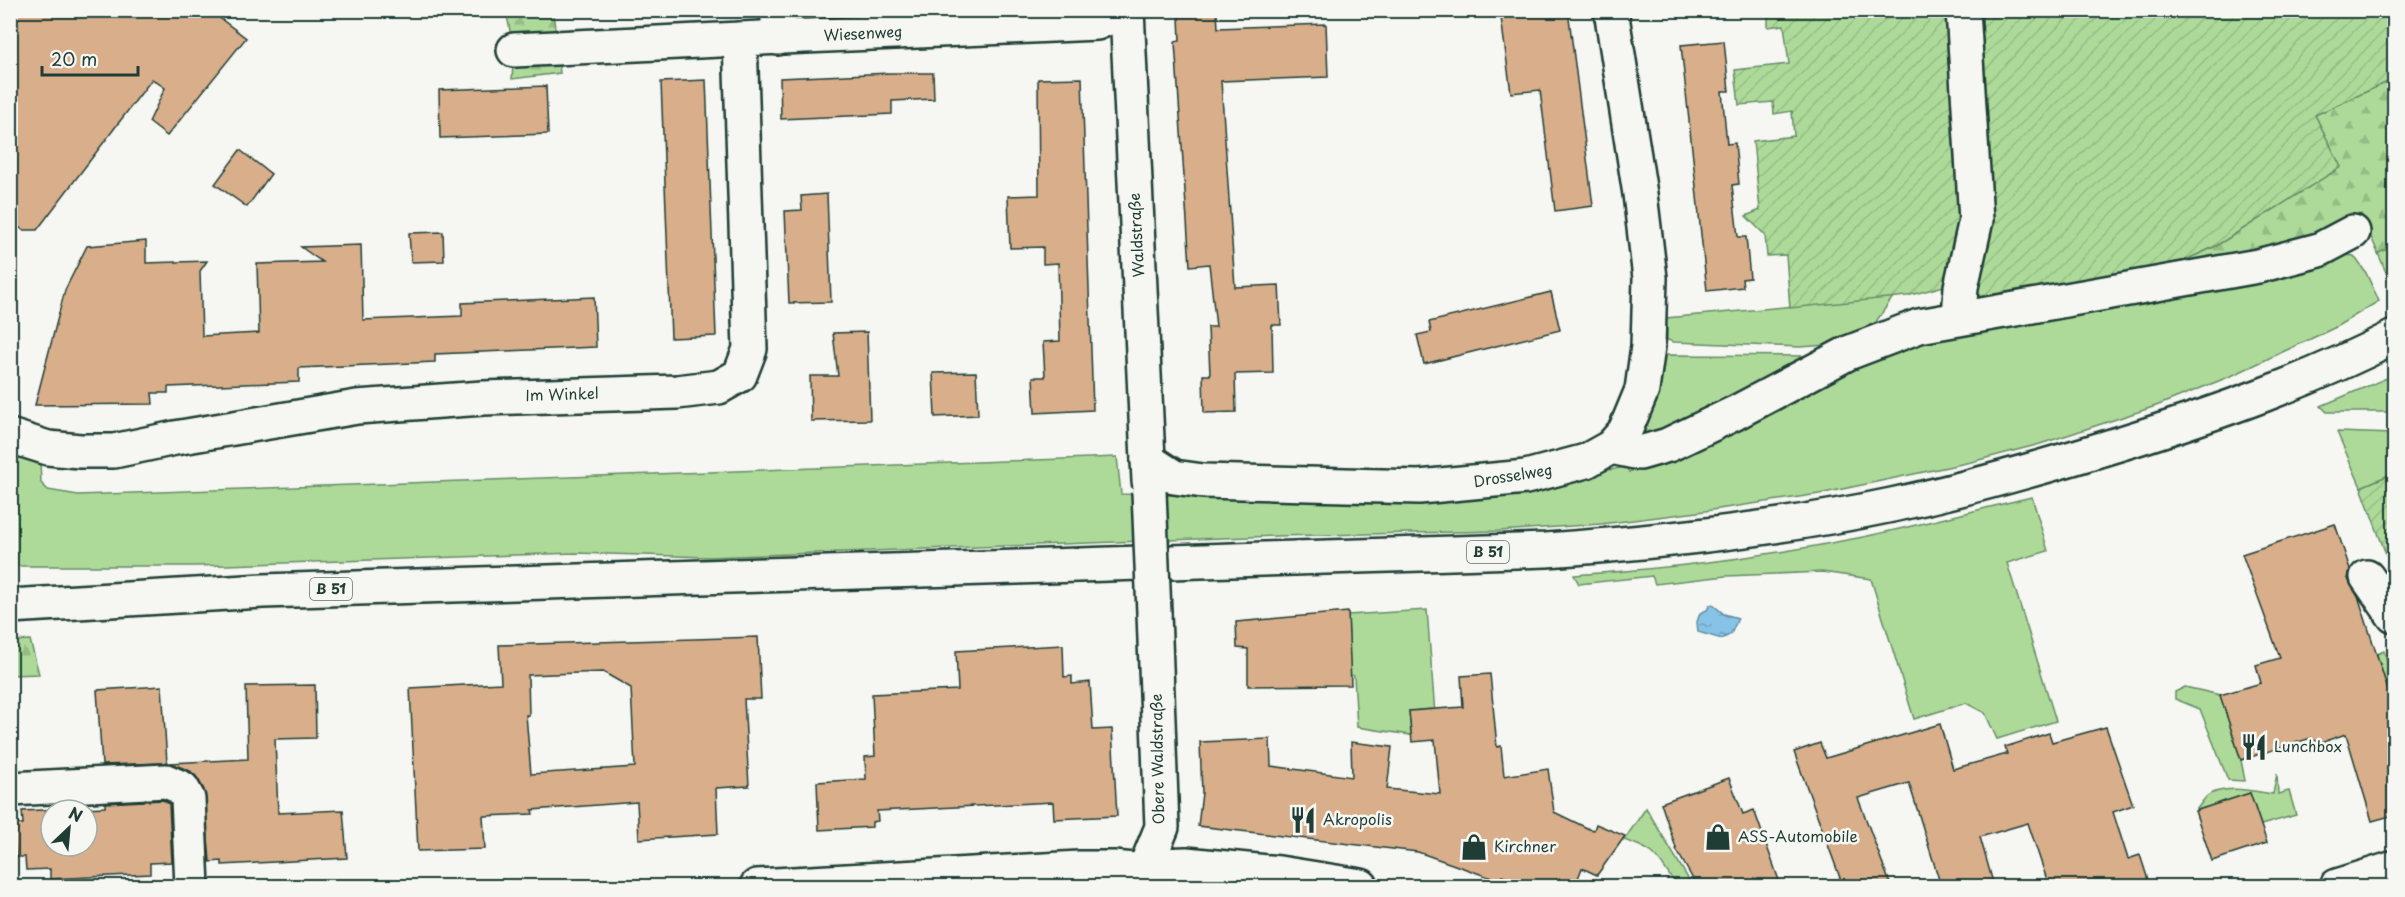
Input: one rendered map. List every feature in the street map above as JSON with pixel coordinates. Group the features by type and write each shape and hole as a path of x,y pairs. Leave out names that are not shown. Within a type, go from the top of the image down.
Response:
{"street":[{"name":"Wiesenweg","path":"778,25 1096,23 1127,10"},
{"name":"Waldstraße","path":"1127,10 1148,476"},
{"name":"Drosselweg","path":"1148,476 1203,481 1419,487 1526,477 1586,461 1611,447 1625,431 1642,390 1648,346 1650,278 1640,194 1611,10"},
{"path":"1959,318 1961,287 1976,220 1963,10"},
{"path":"514,50 740,39 778,25"},
{"name":"Im Winkel","path":"10,436 48,448 114,451 175,438 367,406 483,398 677,392 719,387 740,375 750,349 740,39"},
{"path":"1611,447 1640,453 1668,445 1735,413 1848,353 1919,326 2258,266 2319,250 2353,232"},
{"name":"B 51","path":"12,605 263,591 1546,550 1657,542 1742,531 1892,505 2055,463 2223,411 2306,378 2384,343"},
{"name":"Obere Waldstraße","path":"1138,879 1161,827 1148,476"},
{"path":"2367,577 2394,616"},
{"path":"10,789 166,781 182,788 188,799 192,886"},
{"path":"757,886 1079,868 1114,868 1138,879 1161,865 1186,864 1279,873 1361,886"},
{"path":"2337,886 2394,868"}],"green space":[{"path":"506,11 553,11 560,73 512,79 514,50"},
{"path":"1771,11 2394,11 2394,79 2315,115 2341,167 2216,246 2183,261 1975,300 1951,284 1907,296 1790,308 1786,255 1767,256 1765,235 1746,216 1760,210 1753,141 1794,136 1792,111 1774,114 1773,102 1739,105 1735,70 1789,64 1784,25 1768,27"},
{"path":"2394,79 2394,246 2378,253 2361,214 2323,237 2276,252 2183,261 2216,246 2340,167 2315,115"},
{"path":"2394,246 2394,292 2378,253"},
{"path":"2340,254 2354,256 2366,273 2379,301 2334,328 2231,376 2156,406 2040,444 1971,462 1819,494 1698,512 1601,524 1499,531 1276,536 709,557 575,553 196,566 11,566 10,449 40,461 41,483 48,490 78,495 1117,457 1121,494 1436,500 1626,467 1629,472 1691,446 1853,361 2030,314"},
{"path":"1893,297 1871,329 1827,345 1800,347 1667,340 1666,318"},
{"path":"1664,355 1813,356 1637,447 1659,379"},
{"path":"2394,375 2394,412 2327,412 2321,406"},
{"path":"2337,432 2394,434 2394,473 2361,487"},
{"path":"2394,473 2394,576 2361,487"},
{"path":"2032,497 2048,551 2007,563 2056,721 1997,739 1985,713 1966,703 1914,719 1871,579 1822,572 1726,576 1655,584 1652,576 1579,584 1574,575 1719,561 1827,544"},
{"path":"1427,610 1437,740 1431,709 1409,711 1411,735 1357,727 1354,676 1350,675 1348,615"},
{"path":"30,640 39,674 11,675 11,641"},
{"path":"2384,651 2394,683 2394,709 2377,654"},
{"path":"2185,687 2220,695 2241,760 2245,781 2228,780 2200,709 2175,699 2175,692"},
{"path":"2277,774 2278,794 2289,791 2296,815 2261,825 2250,793 2195,811 2207,796 2222,790 2239,789 2273,794"},
{"path":"1646,808 1692,885 1677,886 1661,862 1651,852 1624,840"}],"water":[{"path":"1710,605 1724,614 1738,618 1731,634 1722,639 1698,632 1697,622 1700,613 1707,610"}],"building":[{"path":"10,10 209,10 246,38 167,136 149,122 165,88 152,79 37,230 23,230 10,221"},
{"path":"1500,10 1568,10 1593,206 1555,211 1540,90 1511,93"},
{"path":"1217,13 1218,28 1326,24 1328,77 1221,81 1235,287 1279,285 1281,325 1272,325 1273,373 1235,374 1236,412 1204,413 1203,375 1210,375 1208,327 1216,327 1209,264 1190,266 1175,42 1180,41 1179,16"},
{"path":"1724,41 1729,91 1722,91 1727,144 1735,143 1739,184 1732,185 1738,237 1746,237 1750,278 1742,279 1743,287 1707,291 1681,45"},
{"path":"933,73 934,99 892,101 892,114 781,119 780,78"},
{"path":"1082,78 1093,410 1035,413 1033,377 1045,377 1043,342 1060,341 1058,263 1043,264 1043,247 1010,248 1008,196 1039,195 1038,79"},
{"path":"706,80 716,336 671,338 661,82"},
{"path":"546,86 548,134 440,138 439,90"},
{"path":"240,150 271,174 247,207 215,184"},
{"path":"827,194 831,302 789,303 785,211 802,210 801,196"},
{"path":"443,232 444,261 411,262 409,233"},
{"path":"146,241 146,263 207,261 200,271 202,336 259,333 257,264 322,262 301,247 361,245 363,320 462,316 462,303 594,297 596,347 435,354 435,362 299,368 299,382 168,387 168,393 152,393 153,404 35,405 65,290 87,246"},
{"path":"1551,292 1560,330 1424,364 1417,335 1431,332 1429,322"},
{"path":"867,332 870,420 811,421 810,376 838,376 833,333"},
{"path":"976,372 978,415 935,417 933,373"},
{"path":"2335,524 2350,569 2348,579 2359,599 2394,709 2394,815 2372,821 2346,734 2319,743 2311,738 2241,760 2220,695 2261,683 2256,665 2280,658 2242,554"},
{"path":"1348,612 1351,685 1248,686 1248,649 1237,648 1236,622"},
{"path":"758,637 761,699 744,699 749,786 716,788 718,834 639,839 637,802 532,810 533,814 483,816 485,849 418,851 410,688 501,683 499,645","holes":["603,672 631,688 635,767 531,774 526,715 529,715 528,675"]},
{"path":"1063,645 1064,677 1072,676 1072,684 1090,682 1093,730 1112,729 1117,816 1054,819 1053,802 877,811 878,821 872,822 872,827 819,830 817,782 866,779 865,757 875,756 872,694 958,690 956,651"},
{"path":"1490,674 1497,747 1501,746 1504,776 1548,769 1554,812 1589,829 1594,830 1596,824 1625,836 1597,875 1582,868 1575,886 1526,886 1502,876 1500,881 1418,852 1198,826 1202,793 1200,742 1270,739 1271,766 1352,777 1351,742 1392,747 1387,789 1440,794 1435,740 1412,742 1409,711 1463,707 1461,676"},
{"path":"315,685 316,738 275,739 278,813 343,810 347,858 222,865 222,861 210,862 204,790 190,771 170,763 248,759 246,686"},
{"path":"162,686 167,763 102,765 97,690"},
{"path":"1940,724 1953,769 2007,754 2005,747 2049,733 2052,742 2106,727 2133,805 2113,812 2128,859 2140,855 2150,886 2049,886 2028,823 1980,837 1994,886 1941,886 1909,783 1858,798 1891,886 1843,886 1794,752 1820,743 1826,758"},
{"name":"ASS-Automobile","path":"1729,778 1743,814 1754,810 1781,886 1697,886 1677,851 1661,803"},
{"path":"2250,793 2267,843 2212,861 2195,811"},
{"path":"163,800 169,804 172,862 150,863 150,874 50,879 50,869 26,870 25,857 16,857 14,824 23,824 22,811 39,810 39,858 99,858 99,807 105,807 105,803"}],"place":[{"name":"Lunchbox","path":"2254,747"},
{"name":"Akropolis","path":"1303,820"},
{"name":"ASS-Automobile","path":"1718,837"},
{"name":"Kirchner","path":"1474,847"}]}
